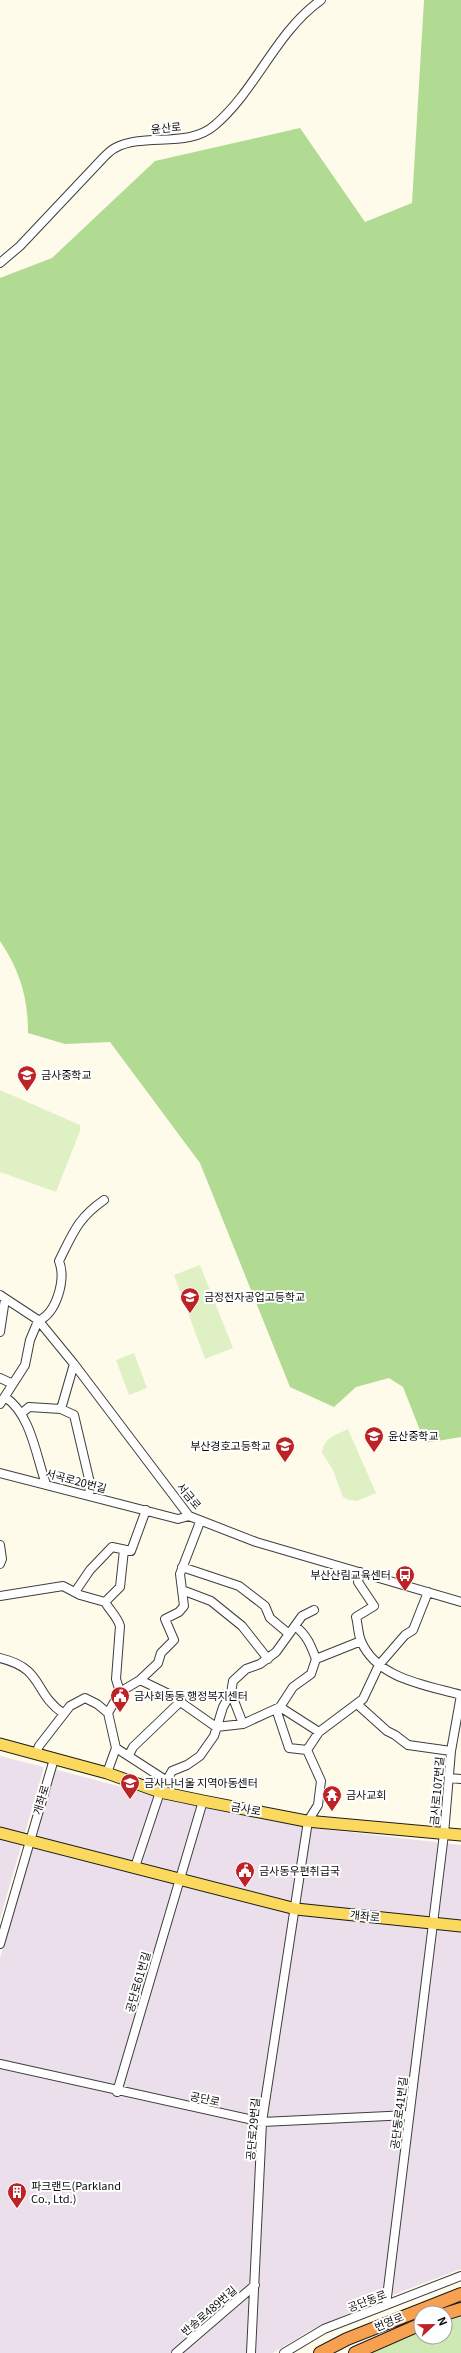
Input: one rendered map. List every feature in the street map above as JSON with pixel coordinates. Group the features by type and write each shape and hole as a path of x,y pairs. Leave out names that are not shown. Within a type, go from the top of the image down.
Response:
{"highway":[{"name":"번영로","path":"320,2353 347,2339 461,2294"},
{"name":"번영로","path":"355,2353 413,2328"}],"main road":[{"name":"금사로","path":"0,1744 107,1773 160,1792 203,1801 308,1821 461,1835"},
{"name":"개좌로","path":"0,1833 296,1909 461,1926"}],"street":[{"name":"윤산로","path":"0,263 20,246 104,157 116,147 134,143 190,137 214,126 236,102 286,32 321,0"},
{"path":"46,1484 22,1413 13,1402 2,1401 26,1365 30,1340 38,1321 45,1318 56,1302 62,1269 59,1261 80,1221 88,1211 104,1200"},
{"path":"0,1332 3,1297"},
{"name":"서금로","path":"3,1297 38,1321 74,1364 189,1516 200,1522 256,1542 461,1602"},
{"path":"61,1409 74,1364"},
{"path":"0,1378 13,1384"},
{"path":"22,1413 29,1407 61,1409 74,1415 90,1483 88,1496"},
{"name":"서곡로20번길","path":"0,1473 178,1519 189,1516"},
{"path":"105,1602 120,1587 128,1550 146,1510"},
{"path":"108,1713 120,1692 140,1680 158,1663 161,1653 174,1640 165,1618 179,1612 184,1606 180,1574 200,1522"},
{"path":"0,1545 2,1559 0,1564"},
{"path":"75,1592 90,1570 112,1547 128,1550"},
{"path":"182,1567 239,1586 265,1606 270,1618 288,1634"},
{"path":"360,1572 358,1582 374,1606 356,1616 361,1641 379,1666 406,1679 461,1695"},
{"path":"0,1596 63,1586 75,1592 105,1602 110,1612 117,1618 120,1626 116,1679 120,1692"},
{"path":"182,1590 211,1601 242,1626 268,1659"},
{"path":"307,1750 319,1732 363,1699 379,1666 405,1635 413,1630 428,1592"},
{"path":"135,1867 160,1792 172,1771 187,1765 200,1756 214,1736 216,1727 231,1693 233,1681 246,1670 268,1659 276,1652 302,1616 314,1610"},
{"path":"140,1680 181,1701 199,1717 216,1727 243,1724 278,1708 293,1687 311,1674 316,1659 306,1636 295,1626"},
{"path":"316,1659 361,1641"},
{"path":"0,1658 12,1661 29,1670 36,1678 43,1694 55,1708 64,1714"},
{"path":"231,1693 243,1724"},
{"name":"금사로107번길","path":"444,1834 451,1751 461,1695"},
{"path":"36,1753 70,1706 85,1698 97,1704 108,1713 116,1748 107,1773"},
{"path":"129,1755 133,1747 181,1701"},
{"name":"금사로107번길","path":"357,1704 387,1730 396,1734 408,1745 451,1751"},
{"path":"278,1708 319,1732"},
{"path":"278,1708 289,1748 307,1750"},
{"path":"116,1748 167,1781"},
{"path":"296,1909 308,1821 318,1805 321,1781 307,1750"},
{"name":"개좌로","path":"28,1841 54,1759"},
{"path":"449,1778 461,1779"},
{"path":"179,1878 203,1801"},
{"path":"433,1923 444,1834"},
{"path":"0,1944 28,1841"},
{"name":"공단로61번길","path":"117,2092 179,1878"},
{"name":"공단로29번길","path":"251,2353 262,2122 296,1909"},
{"name":"공단동로41번길","path":"386,2305 433,1923"},
{"name":"공단로","path":"0,2064 117,2092 262,2122 410,2115"},
{"name":"공단동로","path":"284,2353 324,2329 461,2276"},
{"name":"반송로489번길","path":"176,2353 255,2285"}],"shaded area":[{"path":"0,1756 44,1767 0,1919"},
{"path":"54,1769 170,1800 270,1820 314,1828 461,1845 461,2269 369,2304 311,2330 273,2353 0,2353 0,1958"}],"green space":[{"path":"424,0 461,0 461,1437 425,1443 403,1387 389,1378 356,1387 334,1407 290,1387 200,1163 110,1042 65,1044 28,1033 28,1020 22,985 13,963 0,941 0,278 52,258 155,161 300,128 365,222 412,203"},
{"path":"0,1090 80,1125 80,1131 56,1192 0,1172"},
{"path":"200,1265 233,1348 205,1359 174,1275"},
{"path":"134,1353 147,1388 129,1395 116,1360"},
{"path":"348,1429 376,1493 357,1501 349,1500 343,1497 333,1470 322,1453 327,1440"},
{"path":"461,2316 461,2353 366,2353 413,2334 413,2345 453,2345 453,2319"}],"place":[{"name":"금사중학교","path":"27,1092"},
{"name":"금정전자공업고등학교","path":"190,1314"},
{"name":"윤산중학교","path":"374,1453"},
{"name":"부산경호고등학교","path":"285,1463"},
{"name":"부산산림교육센터","path":"405,1592"},
{"name":"금사회동동 행정복지센터","path":"120,1713"},
{"name":"금사나너울 지역아동센터","path":"130,1800"},
{"name":"금사교회","path":"332,1812"},
{"name":"금사동우편취급국","path":"245,1888"},
{"name":"파크랜드(Parkland Co., Ltd.)","path":"17,2209"}]}
